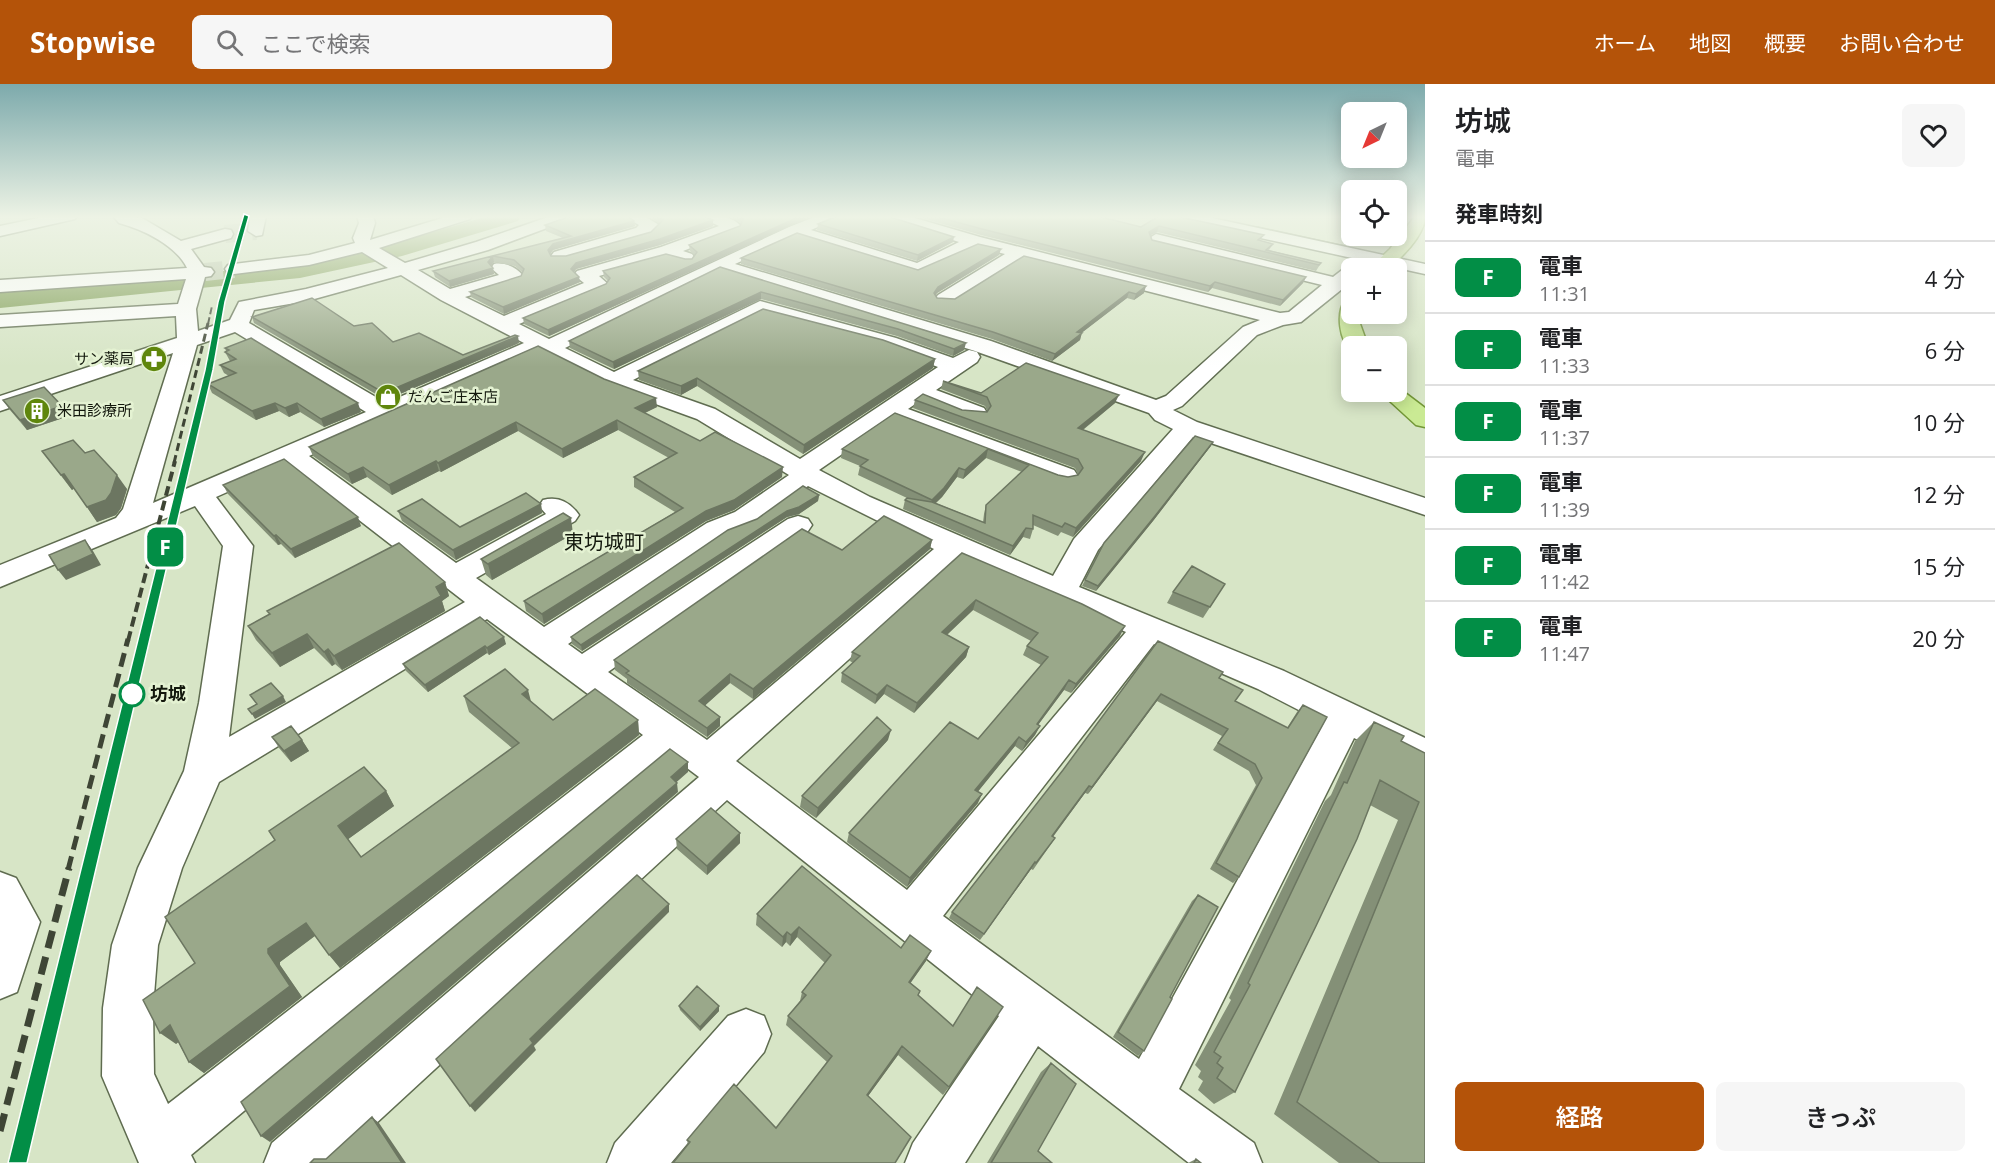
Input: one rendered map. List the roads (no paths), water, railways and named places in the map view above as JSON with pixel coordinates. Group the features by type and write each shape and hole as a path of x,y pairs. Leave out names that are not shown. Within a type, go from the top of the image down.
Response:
{"main road":[{"path":"1404,402 1425,420"}],"street":[{"path":"126,525 137,509 188,340 187,308 199,273 196,266"},
{"path":"234,269 256,266"},
{"path":"399,266 448,296 614,381 706,414 804,473 860,503 955,547 1271,680 1425,756"},
{"path":"239,324 246,306 307,295 408,266"},
{"path":"582,266 593,272"},
{"path":"503,324 599,284 583,275 613,266"},
{"path":"0,577 544,346 715,266"},
{"path":"717,266 983,346 1157,408 1164,415 1188,427 1425,507"},
{"path":"945,299 998,266"},
{"path":"1073,266 1280,320"},
{"path":"1210,300 1250,266"},
{"path":"1281,266 1335,284"},
{"path":"1407,267 1425,269"},
{"path":"448,296 514,276 500,268"},
{"path":"0,286 199,273"},
{"path":"1157,408 1174,401 1250,332 1280,320 1294,318 1313,300 1341,279"},
{"path":"1291,295 1313,300"},
{"path":"614,381 760,307 889,342 955,366"},
{"path":"0,321 187,308"},
{"path":"0,404 239,324"},
{"path":"239,324 385,413"},
{"path":"543,644 717,529 745,518 890,410 983,346"},
{"path":"918,391 975,413"},
{"path":"890,410 1065,476"},
{"path":"1059,591 1070,576 1085,546 1188,427"},
{"path":"291,455 543,644 717,770 911,921 1234,1163"},
{"path":"200,494 238,546 217,703 204,771 160,868 135,945 128,1008 128,1076 163,1155 670,735"},
{"path":"454,577 565,515 553,506"},
{"path":"582,672 798,525"},
{"path":"292,1163 955,547"},
{"path":"204,771 488,603"},
{"path":"911,921 1147,629"},
{"path":"1147,1097 1346,717"},
{"path":"0,894 17,922 0,975"},
{"path":"933,1163 1032,1011"},
{"path":"635,1163 746,1034"}],"waterway":[{"path":"0,300 300,271 322,266"}],"tunnel":[{"path":"205,272 234,269"}],"railway":[{"path":"217,324 231,266"},
{"path":"208,324 212,306"},
{"path":"174,463 208,323"},
{"path":"187,463 209,370 217,323"},
{"path":"128,641 175,461"},
{"path":"143,641 187,461"},
{"path":"68,870 128,639"},
{"path":"88,870 144,639"},
{"path":"0,1131 69,868"},
{"path":"17,1163 88,868"}],"train":[{"name":"F","path":"17,1163 130,702 175,505 209,370 221,302 231,266"}],"place":[{"name":"サン薬局","path":"154,359"},
{"name":"だんご庄本店","path":"388,397"},
{"name":"米田診療所","path":"37,411"},
{"name":"坊城","path":"132,694"}],"district":[{"name":"東坊城町","path":"604,542"}]}
